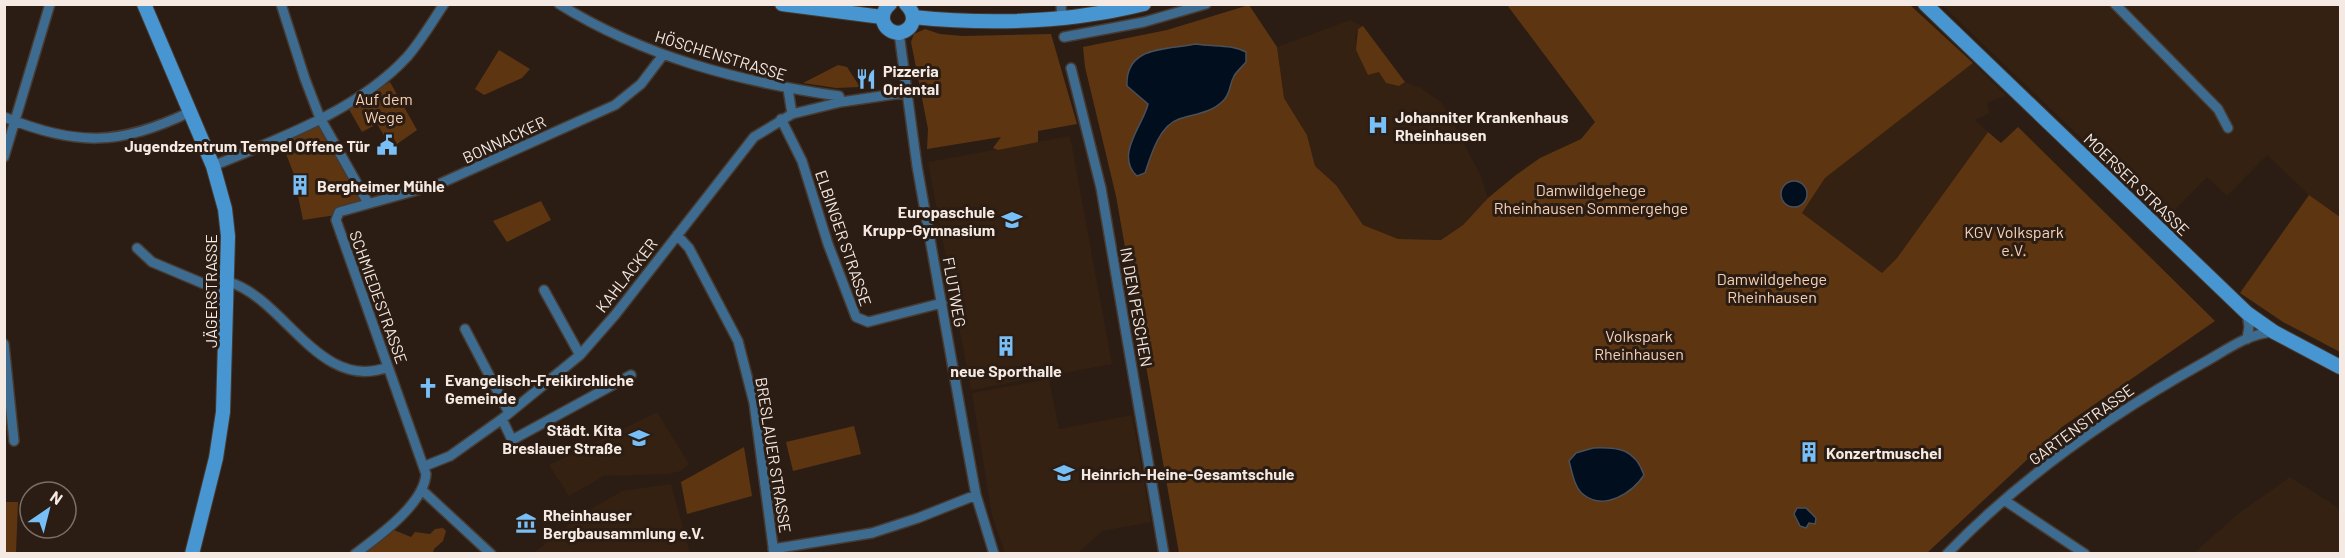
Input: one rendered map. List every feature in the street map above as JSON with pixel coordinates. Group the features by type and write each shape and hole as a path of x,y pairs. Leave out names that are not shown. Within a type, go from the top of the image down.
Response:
{"street":[{"path":"4,157 50,4"},
{"name":"JÄGERSTRASSE","path":"144,4 213,166 225,209 229,288 222,422 192,554"},
{"path":"281,4 304,80 320,118 368,203"},
{"path":"213,166 320,118 369,90 391,73 417,44 444,4"},
{"name":"HÖSCHENSTRASSE","path":"559,4 590,24 663,55 742,79 788,89 792,114"},
{"path":"782,4 882,17"},
{"path":"882,17 890,4"},
{"path":"882,17 889,31 900,33 909,28 913,17 906,4"},
{"path":"1061,4 1062,20"},
{"path":"913,17 991,22 1062,20 1143,4"},
{"path":"1064,37 1144,22 1206,4"},
{"name":"MOERSER STRASSE","path":"1925,4 2247,314 2274,332 2340,367"},
{"path":"2115,4 2218,109 2228,128"},
{"name":"FLUTWEG","path":"900,33 917,166 976,495 994,554"},
{"name":"BONNACKER","path":"336,215 368,203 452,179 615,105 641,84 663,55"},
{"name":"IN DEN PESCHEN","path":"1071,68 1101,188 1164,554"},
{"name":"KAHLACKER","path":"788,89 839,96 841,102"},
{"name":"KAHLACKER","path":"425,466 450,456 505,416 580,355 615,315 754,137 792,114 841,102 909,92"},
{"path":"4,117 66,137 117,138 144,131 190,112"},
{"name":"ELBINGER STRASSE","path":"781,119 802,161 828,244 856,317 868,322 942,303"},
{"name":"SCHMIEDESTRASSE","path":"336,215 425,466 423,491"},
{"name":"BRESLAUER STRASSE","path":"677,235 689,248 738,341 754,403 774,551"},
{"path":"137,248 152,262 229,288 247,290 331,363 367,372 388,367"},
{"path":"544,291 580,355"},
{"path":"2247,314 2249,327 2247,339"},
{"path":"465,329 505,416 512,440 631,375"},
{"name":"GARTENSTRASSE","path":"1947,554 2004,500 2108,419 2247,339 2274,332"},
{"path":"4,344 14,441"},
{"path":"355,554 414,502 423,491 491,554"},
{"path":"774,551 872,532 918,518 976,495"},
{"path":"2004,500 2082,553"}],"shaded area":[{"path":"1942,5 2340,5 2340,217 2309,195 2267,155 2227,196 2207,177 2166,219"},
{"name":"Johanniter Krankenhaus Rheinhausen","path":"1350,20 1363,26 1358,29 1355,37 1368,75 1379,72 1399,86 1405,82 1421,88 1442,103 1480,174 1488,198 1463,225 1441,240 1398,239 1363,226 1336,185 1315,166 1307,135 1284,98 1277,47"},
{"path":"1973,63 2006,96 1987,102 1989,114 1975,120 1988,132 1897,258 1882,273 1802,213 1825,178"},
{"name":"Europaschule Krupp-Gymnasium","path":"1070,136 1112,364 971,390 928,162"},
{"name":"Heinrich-Heine-Gesamtschule","path":"1049,379 1059,429 1132,415 1151,522 1102,531 1078,553 1005,553 992,516 972,393"},
{"name":"Städt. Kita Breslauer Straße","path":"657,412 689,464 681,471 668,474 604,476 569,496 549,465"},
{"path":"2290,477 2340,509 2340,553 2194,553 2239,513"},
{"path":"671,484 690,553 534,553 581,515 622,491"}],"green space":[{"name":"Volkspark Rheinhausen","path":"1249,5 1277,47 1284,98 1307,135 1315,166 1336,185 1363,225 1398,239 1441,240 1463,225 1488,198 1516,175 1540,158 1581,139 1595,122 1507,5 1910,5 1973,63 1825,178 1802,213 1882,273 1897,258 1988,132 2001,143 2018,127 2215,321 2062,427 1927,553 1179,553 1116,196 1085,67 1083,47 1167,30"},
{"path":"1363,26 1405,82 1399,86 1386,83 1379,72 1368,75 1356,50 1358,29"},
{"path":"925,29 940,34 963,36 1051,34 1077,124 1038,131 1038,142 998,150 993,148 1001,137 927,149 928,129 911,42 914,34"},
{"path":"499,50 530,69 522,78 484,95 475,89"},
{"path":"838,65 847,67 860,87 836,88 803,83"},
{"name":"Auf dem Wege","path":"390,82 417,130 397,144 391,134 385,137 377,124 362,132 347,106"},
{"path":"320,118 368,203 336,215 303,220 293,172 280,138"},
{"path":"2309,195 2340,217 2340,352 2283,322 2240,293"},
{"path":"541,201 551,220 507,242 493,221"},
{"path":"854,426 861,454 793,471 786,442"},
{"path":"744,447 752,496 687,514 681,482"},
{"path":"5,502 18,502 16,553 5,553"},
{"path":"443,528 446,531 443,541 433,553 365,553 394,530 411,537 415,532 430,534 435,529"}],"water":[{"path":"1196,44 1240,49 1246,52 1246,62 1234,76 1223,101 1208,111 1179,119 1166,128 1157,142 1145,173 1137,176 1128,159 1129,149 1148,104 1127,86 1128,73 1133,63 1150,52"},
{"path":"1794,181 1803,185 1807,194 1803,203 1794,207 1785,203 1781,194 1785,185"},
{"path":"1593,448 1625,451 1636,460 1644,475 1626,493 1609,500 1601,501 1584,495 1574,479 1569,461 1576,453"},
{"path":"1797,508 1806,508 1816,518 1815,524 1809,523 1806,528 1800,526 1794,514"}],"place":[{"name":"Pizzeria Oriental","path":"866,79"},
{"name":"Johanniter Krankenhaus Rheinhausen","path":"1378,125"},
{"name":"Jugendzentrum Tempel Offene Tür","path":"387,145"},
{"name":"Bergheimer Mühle","path":"300,185"},
{"name":"Europaschule Krupp-Gymnasium","path":"1012,220"},
{"name":"neue Sporthalle","path":"1006,346"},
{"name":"Evangelisch-Freikirchliche Gemeinde","path":"428,388"},
{"name":"Städt. Kita Breslauer Straße","path":"639,438"},
{"name":"Konzertmuschel","path":"1809,452"},
{"name":"Heinrich-Heine-Gesamtschule","path":"1064,473"},
{"name":"Rheinhauser Bergbausammlung e.V.","path":"526,523"}],"park label":[{"name":"Damwildgehege Rheinhausen Sommergehge","path":"1591,198"},
{"name":"KGV Volkspark e.V.","path":"2014,240"},
{"name":"Damwildgehege Rheinhausen","path":"1772,287"}]}
